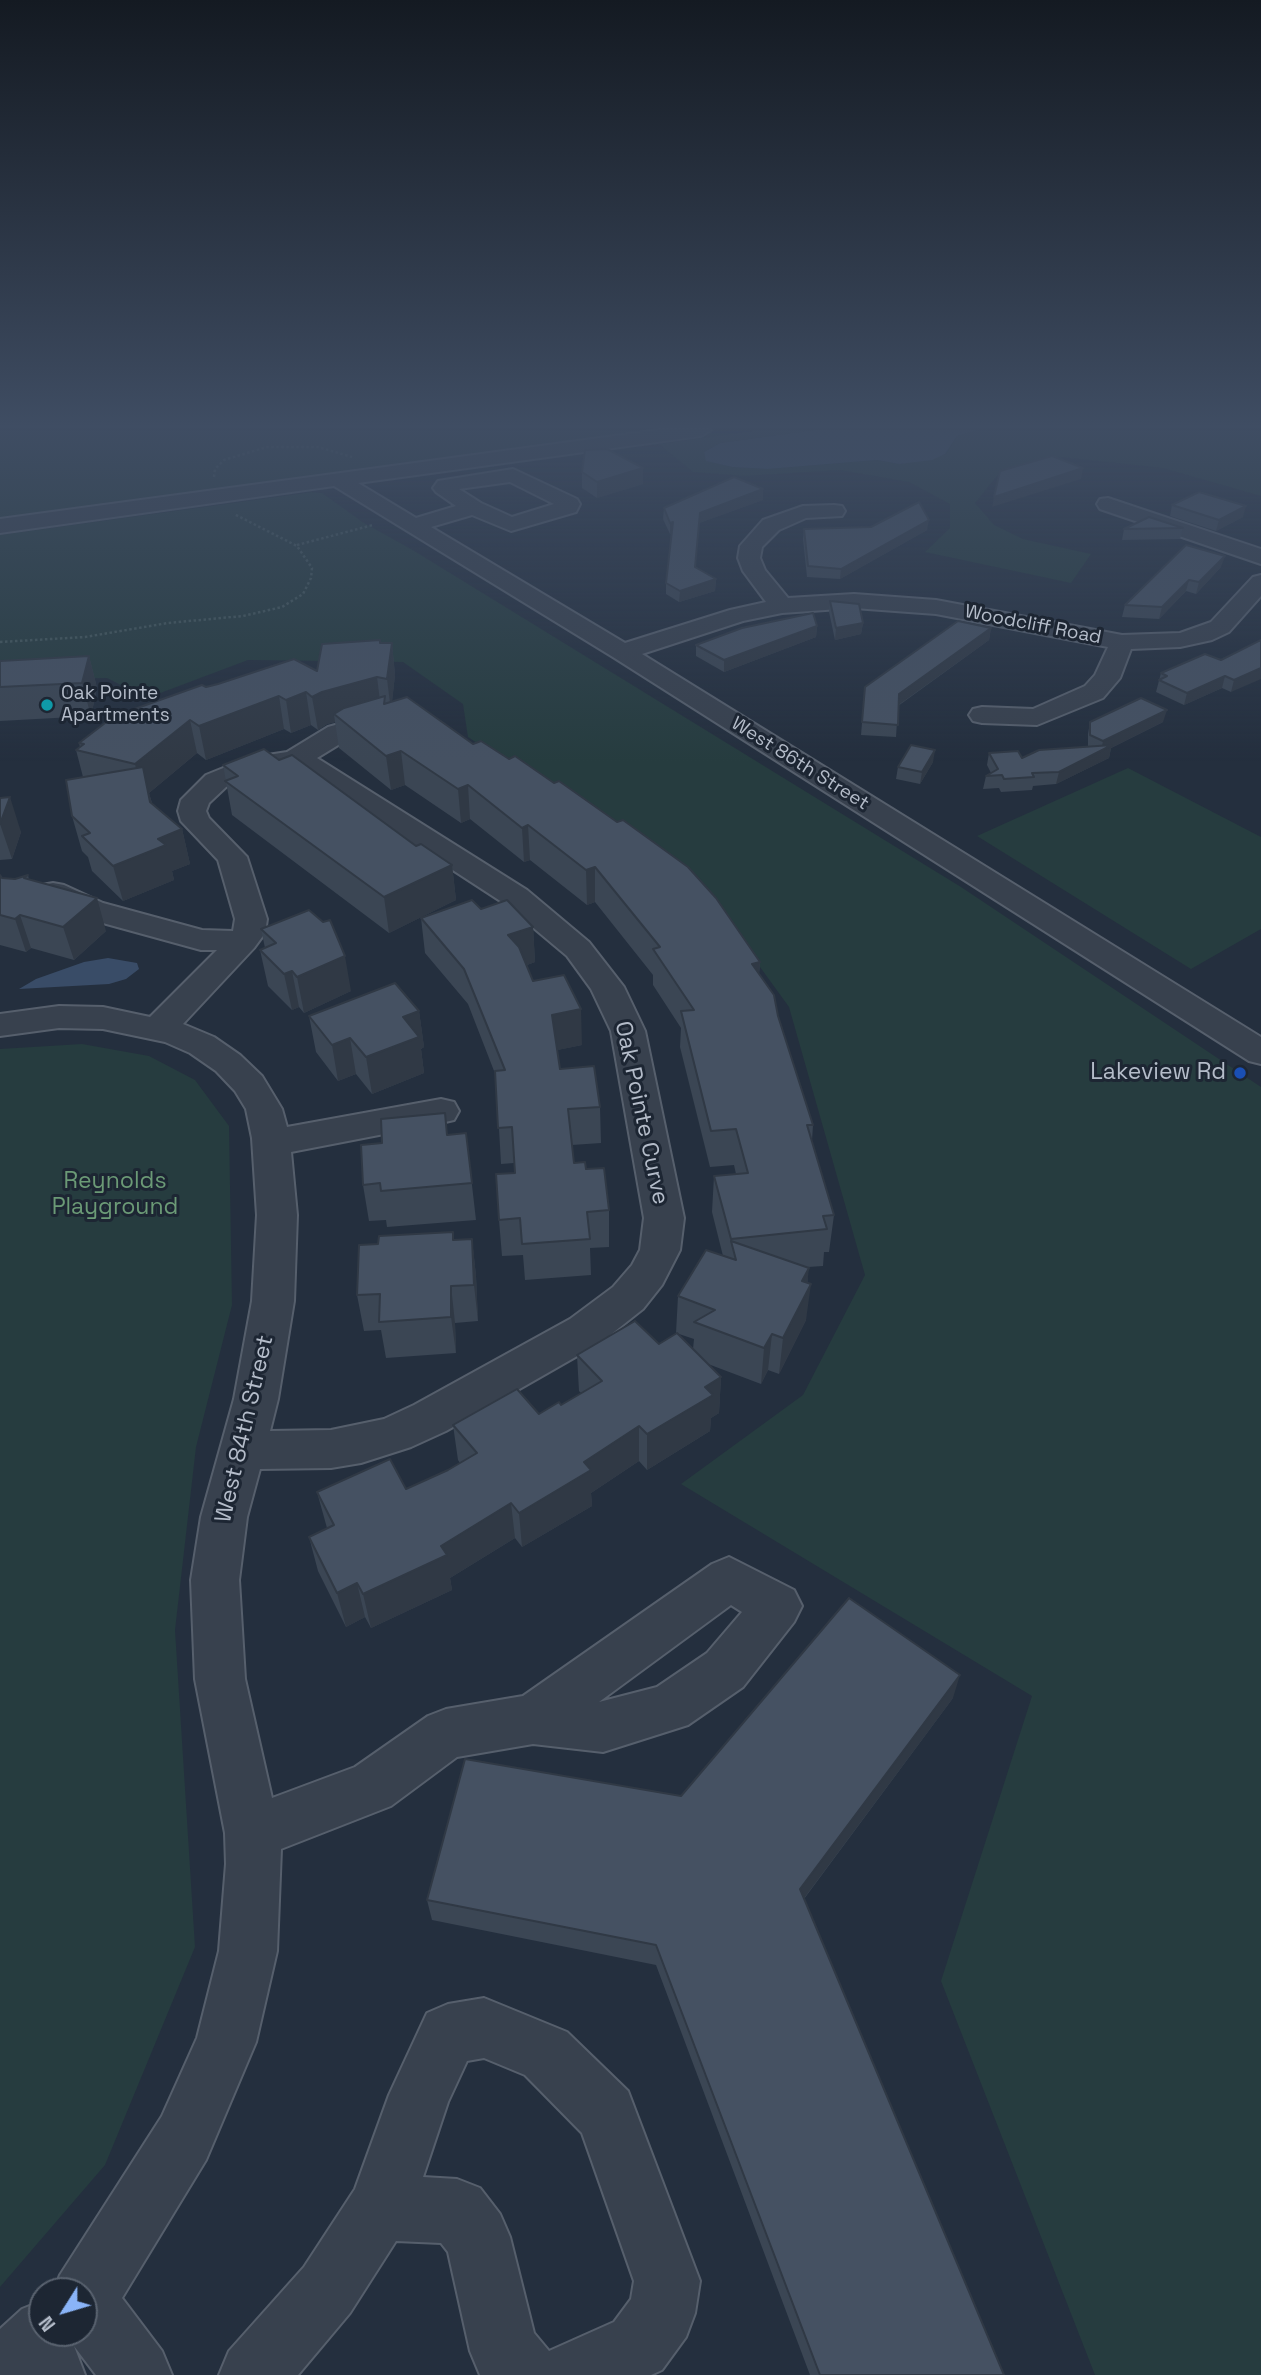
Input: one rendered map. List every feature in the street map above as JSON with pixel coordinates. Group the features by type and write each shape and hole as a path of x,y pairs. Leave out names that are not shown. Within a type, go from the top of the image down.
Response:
{"street":[{"name":"West 86th Street","path":"438,541 622,652 1261,1053"},
{"path":"756,541 751,546 749,558 754,571 782,606"},
{"path":"1214,541 1261,557"},
{"name":"Woodcliff Road","path":"622,652 738,615 782,606 854,601 936,607 1122,642 1152,643 1203,635 1220,627 1261,582"},
{"path":"982,715 1037,717 1094,692 1107,678 1122,642"},
{"path":"159,1028 249,933 251,919 232,857 196,821 192,811 195,800 216,781 258,764 293,760 338,733 382,720"},
{"name":"Oak Pointe Curve","path":"244,1450 341,1448 395,1434 430,1418 584,1331 628,1298 648,1274 660,1250 664,1218 628,1031 607,987 578,949 516,897 309,764 293,760"},
{"path":"25,901 47,891 56,892 92,910 201,940 243,941"},
{"name":"West 84th Street","path":"0,1025 59,1017 132,1022 159,1028 202,1045 228,1063 249,1084 264,1109 272,1143 277,1215 273,1301 244,1450 224,1517 215,1580 220,1679 252,1833 254,1864 248,1951 226,2042 184,2138 98,2278"},
{"path":"272,1143 441,1111"},
{"path":"252,1833 372,1787 446,1734 533,1719"},
{"path":"253,2375 327,2290 380,2208 420,2095 448,2034 484,2028 546,2053 606,2112 667,2281 662,2313 638,2346 573,2375"},
{"path":"380,2208 457,2211 477,2237 504,2351 525,2375"},
{"path":"98,2320 138,2375"}],"path":[{"path":"0,642 85,637 168,622 271,611 294,601 309,587 312,568 297,545 289,541"},
{"path":"297,545 313,541"}],"green space":[{"path":"0,541 396,541 961,887 1261,1087 1261,2375 1095,2375 941,1981 1032,1696 681,1484 803,1395 865,1275 789,1007 710,898 468,737 463,704 403,662 248,660 147,698 107,678 0,680"},
{"path":"937,541 1031,541 1091,554 1071,583 925,552"},
{"path":"1128,768 1261,837 1261,929 1191,969 977,836"},
{"name":"Reynolds Playground","path":"82,1044 149,1056 195,1080 229,1126 232,1305 196,1447 175,1630 195,1947 105,2165 0,2287 0,1049"}],"water":[{"path":"108,958 137,963 139,969 126,979 109,984 19,989 36,979 84,962"}],"building":[{"path":"671,541 697,541 695,567 716,579 680,591 666,583"},
{"path":"805,541 892,541 841,569 808,566"},
{"path":"1186,545 1225,556 1199,582 1189,580 1162,607 1125,605"},
{"path":"830,601 859,604 863,623 836,628"},
{"path":"813,613 817,626 724,660 696,645 742,628"},
{"path":"958,621 991,628 899,694 898,725 862,722 865,687"},
{"path":"380,640 380,643 392,643 387,679 377,677 312,697 306,692 286,700 279,696 199,726 190,720 135,764 76,750 84,744 79,743 109,720 116,721 129,711 202,685 206,687 218,684 294,659 317,671 322,644"},
{"path":"1261,640 1261,668 1234,680 1225,676 1187,693 1159,680 1167,676 1161,673 1205,654 1221,660"},
{"path":"89,656 82,683 0,687 0,661"},
{"path":"385,696 384,704 407,697 473,744 481,741 509,759 515,756 554,783 559,781 617,822 623,820 688,867 716,898 760,962 752,964 774,995 778,1016 813,1125 807,1125 834,1215 823,1216 827,1229 731,1239 714,1176 748,1173 736,1129 711,1131 681,1011 694,1010 653,949 660,947 595,867 586,870 528,825 522,828 468,785 458,789 401,751 386,756 334,714 344,708"},
{"path":"1141,698 1167,710 1103,741 1090,735 1090,722"},
{"path":"911,745 935,750 922,772 898,767"},
{"path":"1112,745 1059,772 1032,773 1034,777 1004,779 1002,775 986,776 998,769 989,753 1018,751 1022,758 1039,750"},
{"path":"264,749 279,760 292,755 416,846 421,844 452,865 384,897 225,781 238,776 223,765"},
{"path":"143,767 150,802 182,829 158,839 166,845 113,866 82,836 90,833 72,816 66,780"},
{"path":"10,797 0,824 0,798"},
{"path":"0,875 2,878 15,879 28,875 24,878 97,898 63,927 20,915 15,919 0,915"},
{"path":"472,900 481,909 507,900 533,927 508,935 519,947 533,981 564,975 581,1009 552,1015 560,1069 594,1066 600,1107 568,1109 574,1163 585,1162 586,1169 604,1168 609,1210 587,1212 590,1239 522,1244 520,1218 499,1220 496,1174 515,1173 512,1127 498,1128 495,1071 505,1070 464,969 421,918"},
{"path":"309,910 323,922 330,920 345,956 297,977 292,971 284,974 260,950 276,943 261,929"},
{"path":"395,983 419,1011 403,1017 419,1037 366,1057 350,1038 332,1045 309,1016"},
{"path":"445,1113 447,1135 466,1133 472,1183 381,1191 380,1183 363,1185 361,1145 382,1143 381,1119"},
{"path":"453,1232 453,1240 472,1239 474,1285 451,1286 451,1317 379,1322 380,1294 357,1295 359,1245 378,1244 379,1236"},
{"path":"731,1241 809,1268 802,1281 811,1284 783,1338 772,1334 764,1348 694,1322 715,1310 678,1296 706,1250 736,1260"},
{"path":"635,1321 659,1344 677,1333 721,1377 705,1387 713,1395 647,1434 639,1426 584,1462 591,1470 519,1513 511,1503 441,1546 447,1555 363,1594 357,1583 337,1593 309,1537 334,1525 317,1492 390,1459 406,1489 448,1470 477,1453 453,1425 517,1389 539,1414 559,1402 561,1405 602,1381 577,1355"},
{"path":"849,1598 960,1675 800,1889 1004,2375 820,2375 656,1945 427,1900 465,1759 681,1796"}],"place":[{"name":"Oak Pointe Apartments","path":"47,705"},
{"name":"Lakeview Rd","path":"1240,1073"}]}
